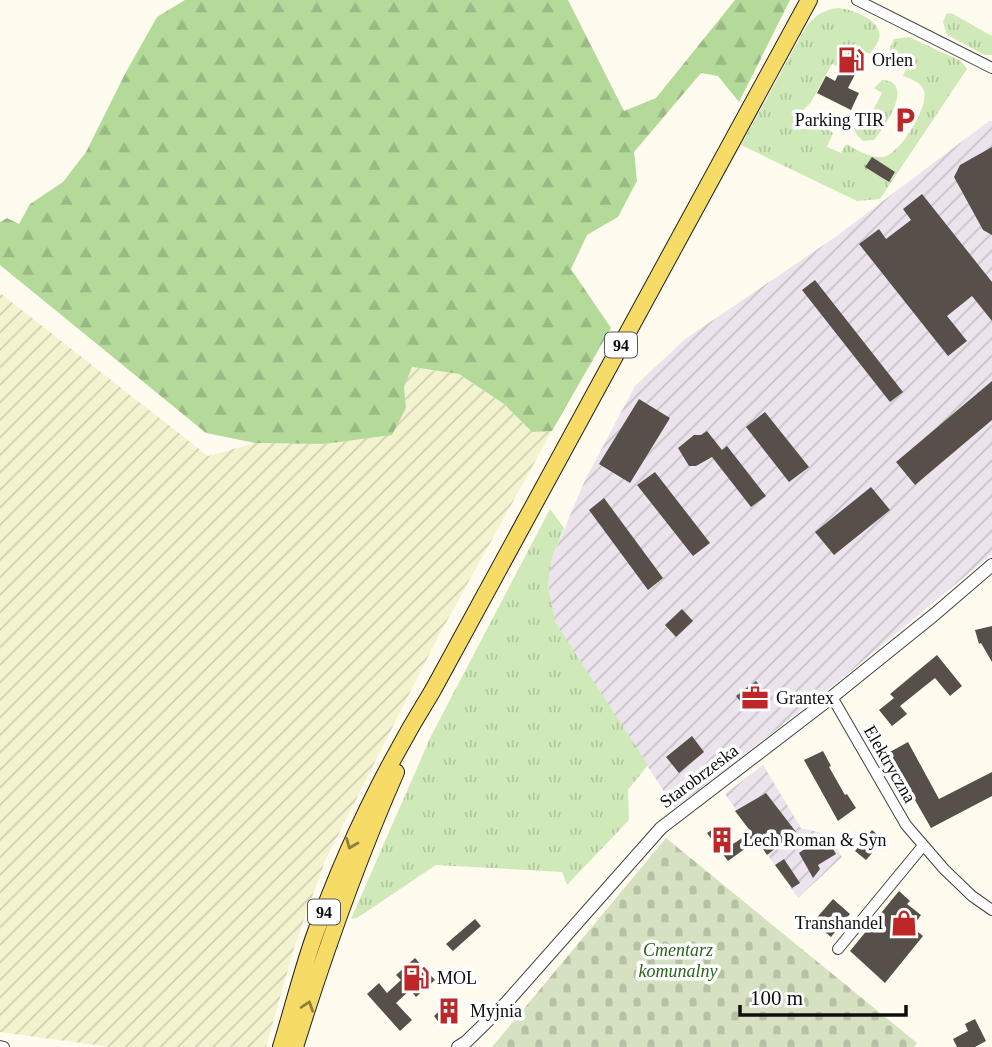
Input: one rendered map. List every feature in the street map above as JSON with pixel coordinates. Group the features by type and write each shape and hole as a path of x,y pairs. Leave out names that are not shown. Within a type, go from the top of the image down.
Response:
{"main road":[{"name":"94","path":"281,1047 313,940 361,821 401,741 433,690 809,0"},
{"name":"94","path":"295,1047 321,964 378,814 433,690"}],"street":[{"path":"857,0 992,68"},
{"name":"Starobrzeska","path":"458,1047 507,1002 661,828 832,697 992,565"},
{"name":"Elektryczna","path":"832,697 905,825 922,847 972,896 992,911"},
{"path":"838,949 922,847"}],"shaded area":[{"path":"992,121 992,554 834,685 675,808 555,626 548,585 552,558 586,478 635,386 685,339 834,238"},
{"path":"763,765 801,828 830,835 842,857 798,898 725,794"}],"green space":[{"path":"185,0 568,0 624,111 656,98 735,0 790,0 739,102 718,76 701,73 634,152 637,181 618,217 587,235 571,269 611,328 552,431 532,432 504,404 459,374 412,367 404,387 406,408 392,435 324,444 255,443 206,433 0,265 0,222 7,218 19,224 30,204 63,182 86,152 157,17"},
{"path":"839,8 860,14 872,22 877,27 879,39 871,54 851,47 840,67 832,64 811,102 797,117 801,129 822,125 824,131 826,128 833,133 827,147 841,153 846,144 868,155 882,157 896,149 911,130 922,108 924,91 918,83 903,76 906,69 894,62 891,67 887,54 894,39 909,37 961,61 967,69 880,199 857,201 741,145 807,25 822,13"},
{"path":"947,13 992,36 992,55 985,55 947,35 943,22"},
{"path":"882,80 892,82 897,88 895,106 874,140 863,141 856,134 854,127 859,115 868,120 882,93 874,88"},
{"path":"0,293 208,456 255,443 324,444 353,439 406,408 404,387 411,367 459,374 504,404 532,432 552,431 438,637 325,861 295,945 266,1047 110,1047 0,1032"},
{"path":"550,509 564,528 552,558 548,585 555,622 648,765 628,790 629,820 567,885 562,872 436,865 357,918 351,919 431,736"},
{"name":"Cmentarz komunalny","path":"666,838 917,1043 914,1047 492,1047"}],"building":[{"path":"851,48 865,55 848,88 859,93 851,110 817,93 826,76 835,81"},
{"path":"992,147 992,235 983,230 954,177 960,165"},
{"path":"872,157 895,172 889,182 865,167"},
{"path":"922,194 992,282 992,321 972,296 947,316 967,341 948,356 859,244 879,229 886,239 911,220 903,209"},
{"path":"815,280 903,392 890,402 802,290"},
{"path":"992,381 992,420 915,485 896,462"},
{"path":"639,399 670,418 630,483 599,464"},
{"path":"765,412 809,467 789,482 746,427"},
{"path":"707,431 722,450 727,446 766,496 751,507 712,457 696,466 689,466 678,448 694,435"},
{"path":"655,472 710,543 693,556 637,485"},
{"path":"871,487 890,510 834,555 815,532"},
{"path":"604,498 663,578 648,590 589,510"},
{"path":"682,609 693,621 676,637 665,625"},
{"path":"992,626 992,662 981,643 979,644 975,630"},
{"path":"937,655 962,686 950,696 935,678 900,706 907,714 892,726 879,710 894,698 890,694"},
{"path":"756,681 767,695 747,710 736,696"},
{"path":"692,736 704,752 679,773 666,757"},
{"path":"908,742 939,799 992,772 992,796 931,828 888,753"},
{"path":"823,751 845,795 847,794 856,808 838,821 804,760"},
{"path":"766,793 796,832 767,855 757,840 728,861 707,833 719,825 733,844 751,832 735,811"},
{"path":"872,830 879,836 876,839 881,843 866,860 855,851"},
{"path":"825,835 836,854 818,865 820,869 813,878 799,853"},
{"path":"784,859 800,883 792,888 775,865"},
{"path":"899,891 910,901 907,904 921,915 912,927 923,936 885,983 850,951"},
{"path":"833,899 850,914 831,937 813,922"},
{"path":"475,919 481,926 453,951 446,944"},
{"path":"415,958 435,980 416,997 410,990 396,1003 412,1020 400,1031 367,994 379,983 387,993 401,980 396,975"},
{"name":"Myjnia","path":"451,1000 459,1013 444,1025 442,1022 440,1024 434,1016"},
{"path":"975,1019 986,1041 975,1047 957,1047 953,1039 968,1031 965,1024"}],"place":[{"name":"Orlen","path":"851,60"},
{"name":"Parking TIR","path":"905,120"},
{"name":"Grantex","path":"755,698"},
{"name":"Lech Roman & Syn","path":"722,840"},
{"name":"Transhandel","path":"904,923"},
{"name":"MOL","path":"416,978"},
{"name":"Myjnia","path":"449,1011"}]}
